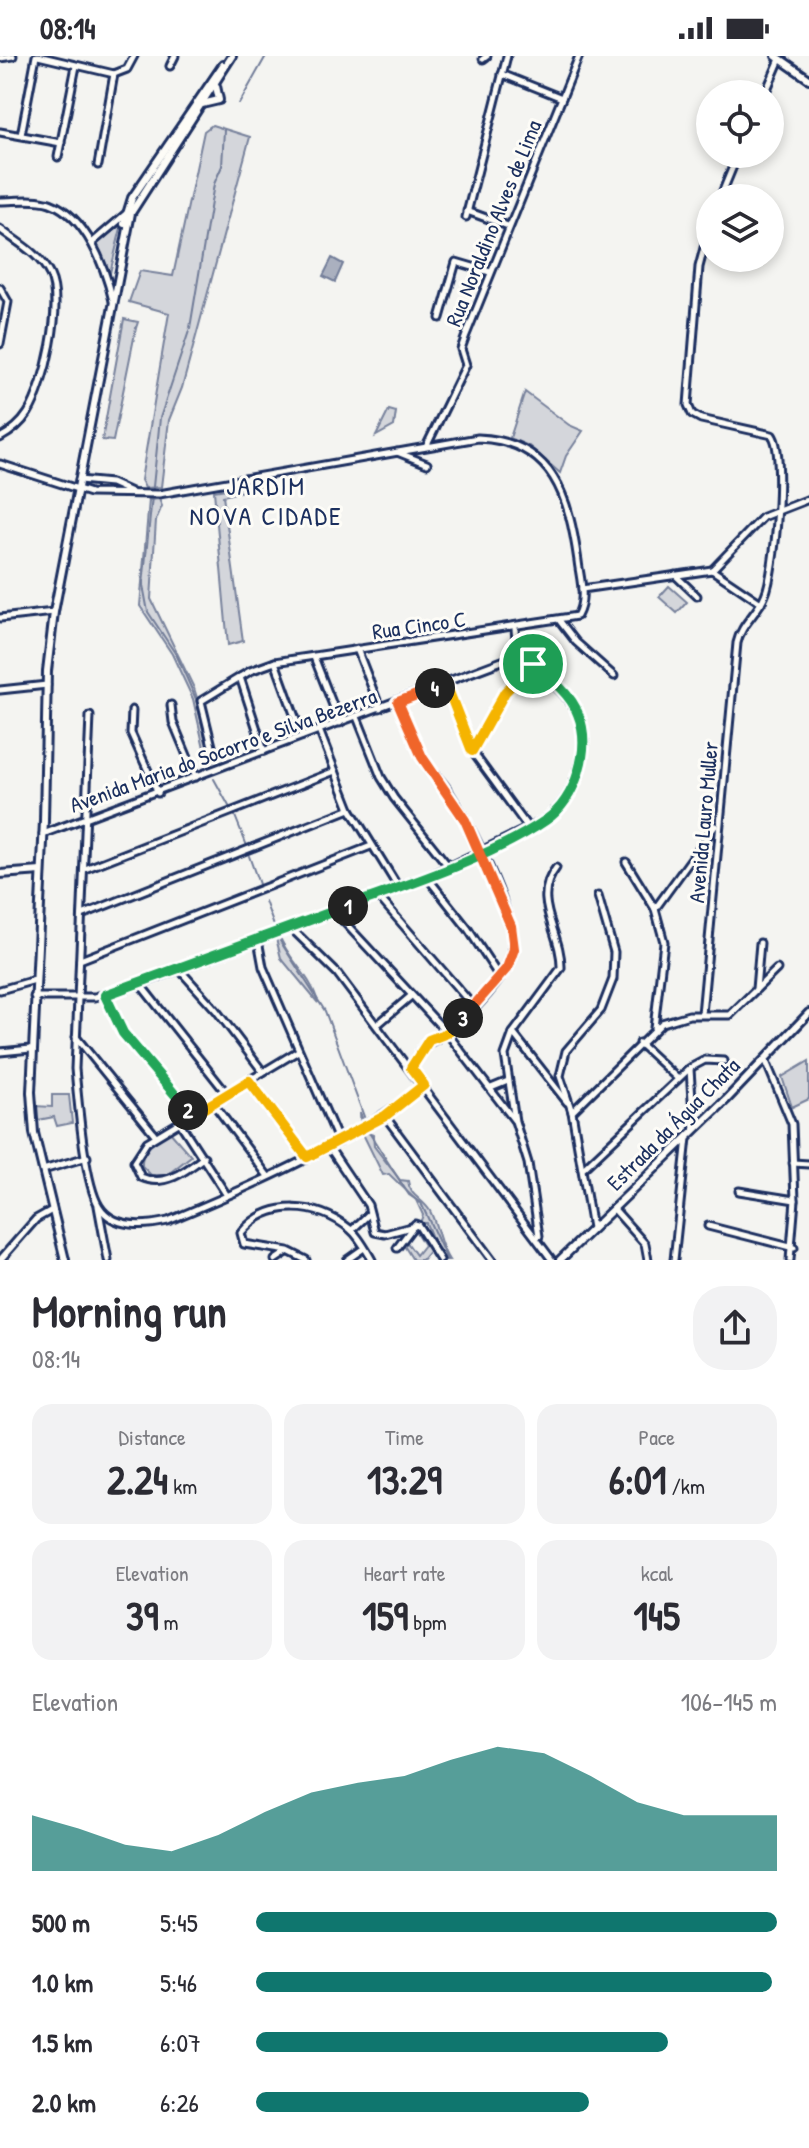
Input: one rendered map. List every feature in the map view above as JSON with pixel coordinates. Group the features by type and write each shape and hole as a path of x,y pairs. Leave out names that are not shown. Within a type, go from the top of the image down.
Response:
{"main road":[{"path":"65,1260 34,1133 31,1049 43,834 47,685 54,612 133,207 216,86 230,56"},
{"path":"114,303 126,214 132,198 230,56"},
{"path":"778,58 809,79"},
{"path":"202,104 219,100 216,86"},
{"path":"0,874 41,871"},
{"name":"Estrada da Água Chata","path":"560,1260 694,1131 809,1013"}],"street":[{"path":"0,58 13,56"},
{"path":"21,135 37,56 114,74 127,69 134,56"},
{"path":"170,66 175,56"},
{"path":"507,56 467,214 508,226"},
{"name":"Rua Noraldino Alves de Lima","path":"427,446 466,365 462,344 579,56"},
{"path":"770,80 778,58"},
{"path":"58,157 76,66"},
{"path":"98,165 114,74"},
{"path":"502,74 562,98"},
{"path":"0,132 61,143"},
{"path":"0,201 50,203 71,217 91,243 114,303"},
{"path":"91,243 133,207"},
{"path":"0,229 43,263 52,279 56,300 34,401 21,422 0,438"},
{"path":"440,318 456,262 490,272"},
{"path":"582,589 712,570 761,603 768,584 778,508 779,448 772,435 701,419 692,414 688,405 699,272"},
{"path":"0,288 6,296 8,308 0,344"},
{"path":"0,464 77,490 159,494 328,468 427,446 488,439 513,445 537,459 557,481 568,505 582,604 577,616 559,620 576,642 614,676"},
{"path":"396,452 403,458 427,464"},
{"path":"79,480 111,483 135,494"},
{"path":"712,570 754,525 778,508 809,499"},
{"path":"674,574 697,596"},
{"name":"Avenida Lauro Muller","path":"702,1014 717,823 739,633 761,603"},
{"path":"0,618 54,612"},
{"name":"Rua Cinco C","path":"212,746 200,702 240,677 275,662 559,620"},
{"path":"34,997 105,995 140,984 427,877 529,829 553,814 568,793 581,762 581,725 573,703 523,653 516,628"},
{"path":"357,649 380,708"},
{"name":"Avenida Maria do Socorro e Silva Bezerra","path":"43,834 523,653"},
{"path":"314,657 340,723"},
{"path":"275,662 302,737"},
{"path":"472,751 505,692 533,664"},
{"path":"240,677 264,751"},
{"path":"446,684 472,751 529,829"},
{"path":"0,690 47,685"},
{"path":"398,702 422,757 452,796 481,853 507,915 513,940 512,959 500,978 447,1033 429,1040 411,1068"},
{"path":"171,705 173,722 196,777"},
{"path":"132,710 131,733 158,793"},
{"path":"90,716 75,1069 87,1157 108,1260"},
{"path":"357,717 381,777 449,867"},
{"path":"319,730 350,809 398,887"},
{"path":"85,869 335,771"},
{"path":"82,915 350,809"},
{"path":"655,909 717,823"},
{"path":"80,960 371,846"},
{"path":"626,862 655,909 664,957 654,1029"},
{"path":"539,1239 528,1163 515,1121 505,1055 513,1033 561,968 543,893 547,879 556,868"},
{"path":"427,877 468,929 500,978"},
{"path":"378,896 474,1007"},
{"path":"592,1228 572,1112 560,1076 566,1051 601,1010 613,979 613,945 598,896"},
{"path":"334,911 447,1033 515,1121"},
{"path":"291,928 337,973 424,1085 552,1260"},
{"path":"258,940 263,967 339,1142"},
{"path":"756,990 760,943"},
{"path":"179,969 216,1010 263,1072"},
{"path":"572,1112 654,1029 671,1019 702,1014 730,1015 777,969"},
{"path":"0,990 35,980"},
{"path":"140,984 227,1094"},
{"path":"105,995 123,1033 193,1115"},
{"path":"377,1025 411,996"},
{"path":"513,1033 568,1103"},
{"path":"76,1037 156,1136"},
{"path":"639,1043 678,1079"},
{"path":"0,1052 31,1049"},
{"path":"204,1157 170,1178 146,1180 136,1171 135,1156 156,1136 298,1051"},
{"path":"764,1058 792,1124 795,1200 794,1248 790,1260"},
{"path":"583,1169 690,1068 705,1060 724,1061"},
{"path":"690,1068 694,1131"},
{"path":"549,1082 560,1076"},
{"path":"249,1081 307,1157"},
{"path":"490,1088 508,1081"},
{"path":"98,1205 114,1219 152,1225 339,1142 385,1116 424,1085"},
{"path":"213,1103 267,1175"},
{"path":"385,1116 492,1260"},
{"path":"180,1123 226,1194"},
{"path":"674,1260 687,1137"},
{"path":"329,1147 368,1205 378,1235 416,1224"},
{"path":"43,1170 87,1157"},
{"path":"793,1163 809,1164"},
{"path":"739,1191 795,1200"},
{"path":"306,1260 288,1251 249,1245 242,1240 241,1233 254,1220 289,1208 320,1211 352,1230 372,1260"},
{"path":"613,1208 645,1244 648,1260"},
{"path":"0,1260 36,1219 52,1210"},
{"path":"520,1216 530,1216 536,1210"},
{"path":"352,1230 369,1214"},
{"path":"397,1248 416,1224"},
{"path":"416,1224 440,1260"},
{"path":"708,1226 794,1248"},
{"path":"347,1260 364,1248"},
{"path":"275,1260 288,1251"}],"shaded area":[{"path":"212,125 250,137 182,388 169,420 161,487 145,488 141,480 169,313 129,302 140,271 173,276 204,131"},
{"path":"122,224 110,273 96,244"},
{"path":"124,319 138,322 113,441 102,440"},
{"path":"525,392 569,425 583,431 566,456 560,473 529,446 510,438"},
{"path":"389,410 396,412 394,426 376,436"},
{"path":"255,484 258,487 223,496 243,641 228,645 214,491"},
{"path":"159,499 162,506 156,520 151,599 194,688 218,766 209,770 193,699 172,654 140,606 149,500"},
{"path":"669,586 687,602 677,613 659,597"},
{"path":"279,935 311,985 318,1003 281,958 276,938"},
{"path":"809,1061 809,1099 792,1107 782,1077"},
{"path":"52,1095 69,1095 72,1123 57,1126 54,1117 38,1120 35,1106 52,1107"},
{"path":"360,1112 368,1133 373,1135 374,1146 400,1180 408,1181 411,1191 430,1211 449,1260 441,1260 426,1223 420,1223 423,1215 416,1200 389,1174 383,1175 361,1130"},
{"path":"170,1132 191,1156 167,1175 151,1175 142,1166 144,1155"},
{"path":"417,1228 431,1249 422,1260 413,1260 403,1244 406,1241 416,1255 424,1245 414,1229"}],"water":[{"path":"332,258 343,264 335,282 323,276"}],"waterway":[{"path":"239,104 266,56"},
{"path":"212,768 196,699 177,656 148,612 143,585 160,418 190,328 214,184 222,166 224,130"},
{"path":"214,779 230,808"},
{"path":"235,816 247,846"},
{"path":"249,856 260,887"},
{"path":"265,901 274,926"},
{"path":"280,941 325,1011 366,1122"},
{"path":"368,1131 409,1195 421,1203 447,1260"}],"district":[{"name":"JARDIM NOVA CIDADE","path":"266,500"}],"route":[{"path":"533,664 505,692 472,751 446,684 398,702 422,757 452,796 481,853 511,926 514,949 507,968 474,1007 447,1033 429,1040 421,1049 411,1068 424,1085 385,1116 307,1157 249,1081 193,1115 123,1033 105,995 427,877 481,853 529,829 553,814 577,775 583,737 573,703 533,664"}]}
